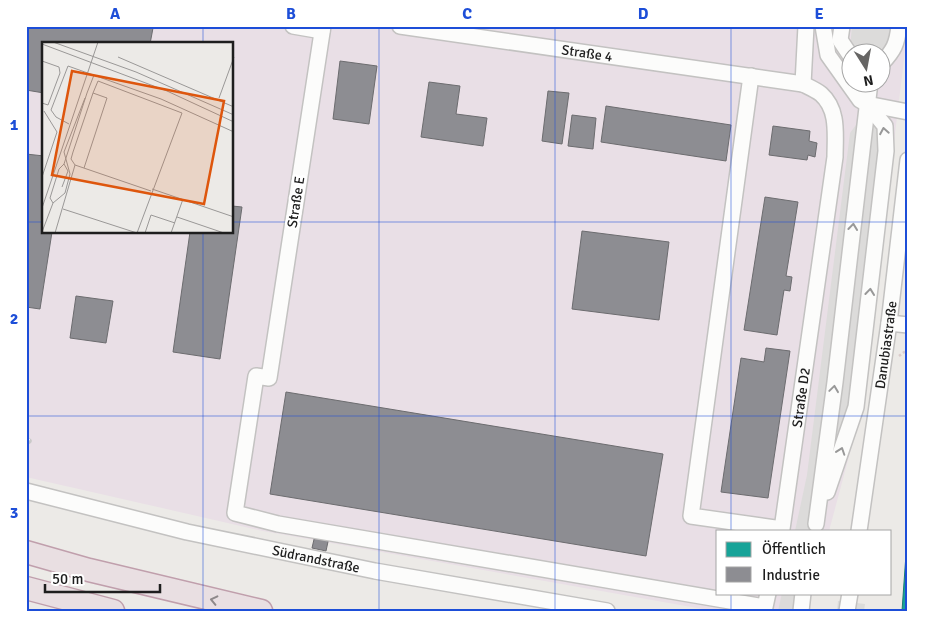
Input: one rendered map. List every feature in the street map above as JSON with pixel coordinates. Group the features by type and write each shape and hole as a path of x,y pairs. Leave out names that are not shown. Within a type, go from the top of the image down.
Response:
{"highway":[{"path":"26,552 88,570 261,611"},
{"path":"26,588 113,611"}],"street":[{"path":"293,26 322,28"},
{"name":"Straße 4","path":"400,26 803,84"},
{"path":"803,84 806,26"},
{"path":"823,26 828,55 860,100 867,104 908,112"},
{"path":"842,26 840,40 842,43"},
{"path":"892,51 897,42 899,26"},
{"name":"Straße E","path":"322,28 270,378 256,376 235,513 278,524 765,603"},
{"name":"Straße D2","path":"751,76 691,516 782,530 836,157 834,115 829,104 820,93 803,84"},
{"path":"816,527 869,92"},
{"path":"816,527 856,407 860,379 886,151 885,126 867,104"},
{"name":"Danubiastraße","path":"859,530 889,323 908,160"},
{"path":"889,323 908,325"},
{"name":"Südrandstraße","path":"26,491 187,532 356,567 607,611"},
{"path":"800,611 803,594"}],"shaded area":[{"path":"26,26 908,26 862,408 829,530 716,530 716,594 812,594 808,611 714,611 263,531 26,477"},
{"path":"852,26 893,26 891,42 851,42"},
{"path":"865,113 880,125 884,151 853,406 811,530 795,530 807,475 850,133"},
{"path":"782,594 797,594 793,611 778,611"}],"pier":[{"path":"838,601 865,604 864,611 837,611"}],"building: Öffentlich":[{"path":"908,526 908,611 902,611"}],"building: Industrie":[{"path":"26,26 140,26 153,28 150,42 42,42 42,93 26,90"},
{"path":"340,61 377,66 369,124 333,119"},
{"path":"429,82 460,86 456,114 487,118 483,146 421,137"},
{"path":"548,91 569,93 562,144 542,141"},
{"path":"606,106 731,125 726,161 601,142"},
{"path":"572,115 596,118 593,149 568,146"},
{"path":"773,126 810,131 809,141 817,143 815,157 808,155 807,160 769,155"},
{"path":"26,154 42,156 42,234 52,234 40,309 26,307"},
{"path":"765,197 798,202 786,276 792,277 790,291 784,290 777,335 744,330"},
{"path":"234,206 242,207 220,359 173,352 190,234 234,234"},
{"path":"582,231 669,242 659,320 572,309"},
{"path":"76,296 113,301 106,343 70,338"},
{"path":"766,348 790,351 768,498 721,492 741,358 764,362"},
{"path":"286,392 663,454 646,556 270,494"},
{"path":"315,535 329,537 326,551 312,548"}]}
